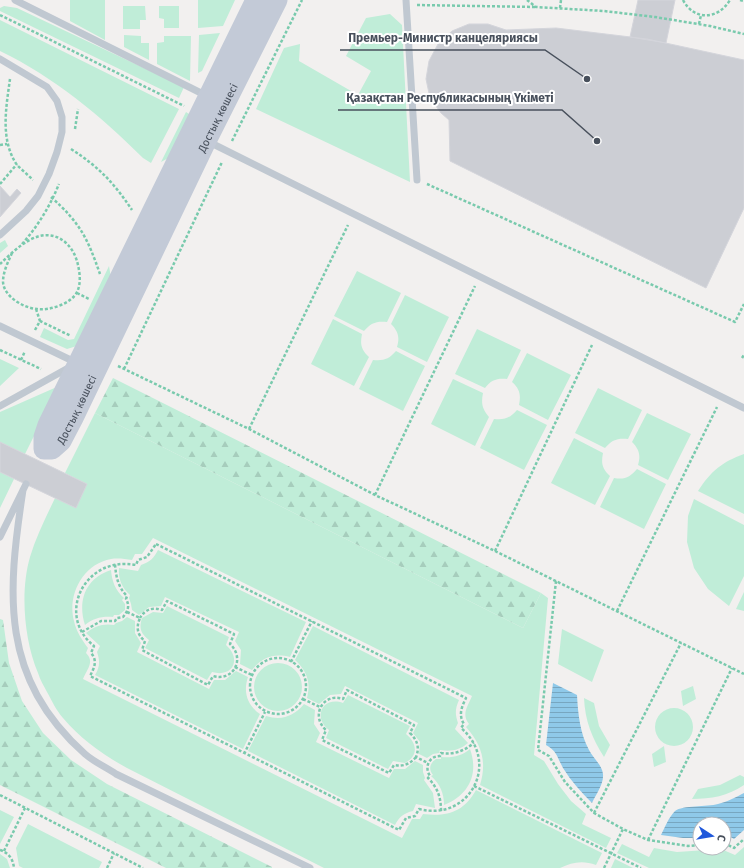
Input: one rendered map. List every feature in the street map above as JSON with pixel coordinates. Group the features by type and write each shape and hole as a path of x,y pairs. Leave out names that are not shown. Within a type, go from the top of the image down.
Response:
{"street":[{"name":"Достық көшесі","path":"90,365 201,92 256,0"},
{"name":"Достық көшесі","path":"90,365 206,141 276,0"}],"lane":[{"path":"15,0 201,92"},
{"path":"276,0 287,0"},
{"path":"407,3 417,180"},
{"path":"0,59 47,88 57,101 62,117 62,132 49,174 38,196 26,211 0,235"},
{"path":"206,141 744,408"},
{"path":"0,326 90,365"},
{"path":"0,406 54,376 90,365"},
{"path":"0,537 25,487 16,538 12,579 12,615 17,648 25,675 44,710 62,732 87,755 116,774 301,866 310,868"}],"path":[{"path":"124,369 227,151 302,0"},
{"path":"527,0 536,7"},
{"path":"560,8 561,0"},
{"path":"683,0 686,6 693,12 701,15 718,13 730,0"},
{"path":"740,0 744,1"},
{"path":"407,3 560,8 655,16 744,34"},
{"path":"0,15 184,106"},
{"path":"699,24 701,15"},
{"path":"181,113 184,106 201,92"},
{"path":"0,117 4,120"},
{"path":"0,145 7,144"},
{"path":"71,149 89,161 107,176 133,210 136,204"},
{"path":"0,184 17,164"},
{"path":"417,180 735,322 744,304"},
{"path":"249,429 353,214"},
{"path":"0,264 12,253 32,238 42,234 60,238 69,245 77,258 80,284 77,293 68,302 49,309 36,309 23,305 12,298 5,290 3,282 5,270 12,253"},
{"path":"101,275 104,268"},
{"path":"375,495 479,277"},
{"path":"77,293 89,299"},
{"path":"86,306 92,293"},
{"path":"36,309 40,321 71,336 74,330"},
{"path":"21,360 40,321"},
{"path":"495,551 596,335"},
{"path":"0,350 54,376"},
{"path":"90,365 124,369 249,429 375,495 495,551 744,674"},
{"path":"617,611 722,397"},
{"path":"156,544 466,698 462,709 461,720 464,724 461,728 466,732 477,750 479,763 474,786 462,802 456,806 441,811 432,812 418,809 416,816 406,818 399,830 90,676 94,668 95,658 92,653 94,646 84,637 82,632 78,620 77,601 83,586 96,572 115,564 136,565 138,560 150,555 156,544"},
{"path":"82,632 101,621 115,621 117,618 123,617 127,612 129,605 126,599 127,596 116,578 115,564"},
{"path":"556,581 538,750 549,756 565,782 594,813 623,829 648,840 692,846"},
{"path":"166,601 234,634 230,644 237,652 238,659 235,667 225,676 213,676 208,684 142,650 146,641 138,633 140,618 145,612 151,609 162,610 166,601"},
{"path":"127,612 140,618"},
{"path":"291,662 312,621"},
{"path":"594,813 681,642"},
{"path":"276,658 286,659 291,662 301,671 305,680 306,689 303,699 291,712 274,714 265,712 258,707 251,695 250,682 252,675 258,666 267,660 276,658"},
{"path":"235,667 252,675"},
{"path":"648,840 732,668"},
{"path":"347,690 414,725 410,733 418,745 416,757 411,762 403,766 394,765 389,774 322,740 326,730 321,727 318,718 320,707 331,698 343,698 347,690"},
{"path":"303,699 320,707"},
{"path":"244,754 265,712"},
{"path":"441,811 440,796 435,786 428,778 430,776 427,770 428,763 434,757 440,756 441,753 455,753 464,750 474,743"},
{"path":"416,757 428,763"},
{"path":"474,786 641,868"},
{"path":"0,795 143,868"},
{"path":"4,851 25,808"},
{"path":"604,868 623,829"},
{"path":"732,847 734,848 744,839"},
{"path":"0,850 4,851 10,856 14,868"},
{"path":"107,868 114,853"}],"green space":[{"path":"70,0 105,0 105,40 70,21"},
{"path":"198,0 235,0 223,26 198,28"},
{"path":"4,6 17,8 184,87 179,98 0,11 0,8"},
{"path":"123,6 145,6 146,20 140,20 140,29 123,29"},
{"path":"159,6 179,6 179,28 164,28 164,19 159,18"},
{"path":"390,14 402,25 410,182 256,109 284,48 300,44 299,61 358,95 371,71 346,56 366,18"},
{"path":"0,20 179,109 151,163 143,158 111,127 76,98 20,61 0,51"},
{"path":"220,33 202,71 198,73 199,35"},
{"path":"124,35 141,36 141,43 149,43 149,60 124,47"},
{"path":"164,36 191,36 190,81 157,64 157,43 164,42"},
{"path":"186,112 192,116 174,155 161,162"},
{"path":"5,240 8,246 0,253 0,243"},
{"path":"109,266 111,278 80,345 67,349 40,337 44,328 68,340 74,339"},
{"path":"357,271 401,293 387,322 374,323 364,331 334,316"},
{"path":"405,295 449,317 427,362 397,347 398,334 391,324"},
{"path":"333,319 362,334 362,347 364,352 369,357 354,386 311,364"},
{"path":"477,329 521,350 507,379 494,380 485,388 455,374"},
{"path":"396,351 425,366 403,411 359,389 373,360 386,359"},
{"path":"527,353 571,375 548,420 519,405 519,392 517,387 512,382"},
{"path":"0,359 19,368 0,386"},
{"path":"113,378 541,593 523,628 95,413"},
{"path":"453,379 483,393 483,406 489,417 475,446 431,424"},
{"path":"59,386 25,454 0,442 0,412"},
{"path":"598,388 642,410 628,439 615,440 605,448 575,433"},
{"path":"517,410 547,425 524,470 480,448 494,419 507,418"},
{"path":"95,413 523,628 541,593 548,598 534,755 544,761 558,784 571,801 586,814 582,824 611,838 606,848 480,785 483,769 482,754 476,740 466,727 469,724 465,713 472,696 153,538 142,554 135,554 132,560 111,559 101,562 92,567 79,582 75,591 72,611 76,628 81,639 88,648 86,653 90,659 89,666 83,679 402,838 412,819 420,819 423,814 440,815 454,811 466,803 476,790 602,853 596,865 582,862 569,864 560,868 324,868 127,768 109,758 77,733 56,709 41,681 29,646 24,600 27,570 32,550 55,498 76,508 87,484 65,473"},
{"path":"647,413 691,434 668,480 638,465 639,452 632,442"},
{"path":"574,438 603,453 603,466 605,471 610,476 595,505 551,483"},
{"path":"744,454 744,514 698,491 712,473 718,468 729,460"},
{"path":"637,469 666,484 644,529 600,507 614,478 621,479 627,477"},
{"path":"0,472 14,479 0,508"},
{"path":"694,499 744,525 744,576 729,606 708,589 694,568 687,542 688,516"},
{"path":"158,550 306,622 290,657 269,657 260,662 252,670 240,664 241,650 235,641 239,632 165,597 161,606 149,607 139,615 132,610 129,598 130,595 121,583 119,568 138,571 141,565 147,563"},
{"path":"111,570 114,585 124,598 122,600 125,604 125,610 119,615 98,618 85,625 82,607 86,591 95,578"},
{"path":"744,592 744,611 736,609"},
{"path":"167,606 229,637 226,645 234,656 233,666 230,670 219,673 212,672 207,680 145,648 149,640 141,630 142,618 153,612 163,613"},
{"path":"127,617 135,621 135,633 141,643 137,652 209,689 214,680 225,680 236,671 248,677 246,688 247,698 252,707 260,714 243,749 95,675 99,667 97,652 100,646 86,633 99,626 107,624 114,625"},
{"path":"0,619 3,620 9,663 22,701 43,733 71,760 107,784 272,868 166,868 0,785"},
{"path":"313,626 459,700 456,712 458,723 455,729 468,743 455,750 440,750 439,753 433,754 427,758 419,754 420,742 413,733 418,723 345,686 341,694 330,695 319,704 307,698 307,677 295,660"},
{"path":"562,629 604,650 592,682 558,664"},
{"path":"273,663 283,663 292,667 298,673 301,678 301,696 292,707 283,711 273,711 264,707 258,701 254,692 254,682 258,673 264,667"},
{"path":"693,686 696,699 683,706 681,691"},
{"path":"348,695 410,726 406,734 412,741 415,749 413,757 410,760 405,763 393,761 388,769 326,738 329,730 321,719 322,709 330,702 343,703"},
{"path":"584,698 594,703 599,726 610,745 604,757 590,729"},
{"path":"304,704 315,710 314,724 320,733 316,742 389,778 394,769 405,769 415,761 423,765 424,780 433,793 435,808 416,804 413,811 402,816 395,825 248,751 266,716 282,718 296,712"},
{"path":"670,708 678,708 685,711 690,716 693,727 690,738 685,743 678,746 670,746 663,743 658,738 655,731 655,723 658,716 663,711"},
{"path":"664,746 666,762 654,767 652,754"},
{"path":"470,749 473,767 470,783 460,796 444,805 441,789 431,776 433,775 430,768 431,764 436,759 441,759 441,757 457,756"},
{"path":"740,775 744,777 744,785 732,792 719,796 692,799 698,789 720,785"},
{"path":"0,810 14,817 0,844"},
{"path":"28,824 102,862 99,868 23,868 19,866 16,848"},
{"path":"622,844 649,857 654,848 677,852 692,851 692,856 732,856 732,854 735,855 744,847 744,868 649,868 617,853"},
{"path":"0,854 7,859 10,868 0,868"},
{"path":"615,859 633,868 611,868"}],"water":[{"path":"553,683 577,695 583,737 603,774 599,789 592,803 569,777 555,752 546,745"},
{"path":"744,793 744,830 734,839 732,838 732,816 692,816 692,838 661,835 667,822 675,811 689,807 708,806 728,801"}],"building":[{"path":"638,0 675,0 666,43 630,37"},
{"path":"469,24 488,24 506,30 556,28 647,39 744,60 744,208 706,288 450,161 449,120 441,113 430,98 426,79 429,61 438,44 452,31"},
{"path":"0,186 10,197 17,189 21,193 0,217"},
{"path":"0,442 87,484 76,508 0,472"}],"place":[{"name":"Премьер-Министр канцеляриясы","path":"587,79"},
{"name":"Қазақстан Республикасының Үкіметі","path":"597,141"}]}
